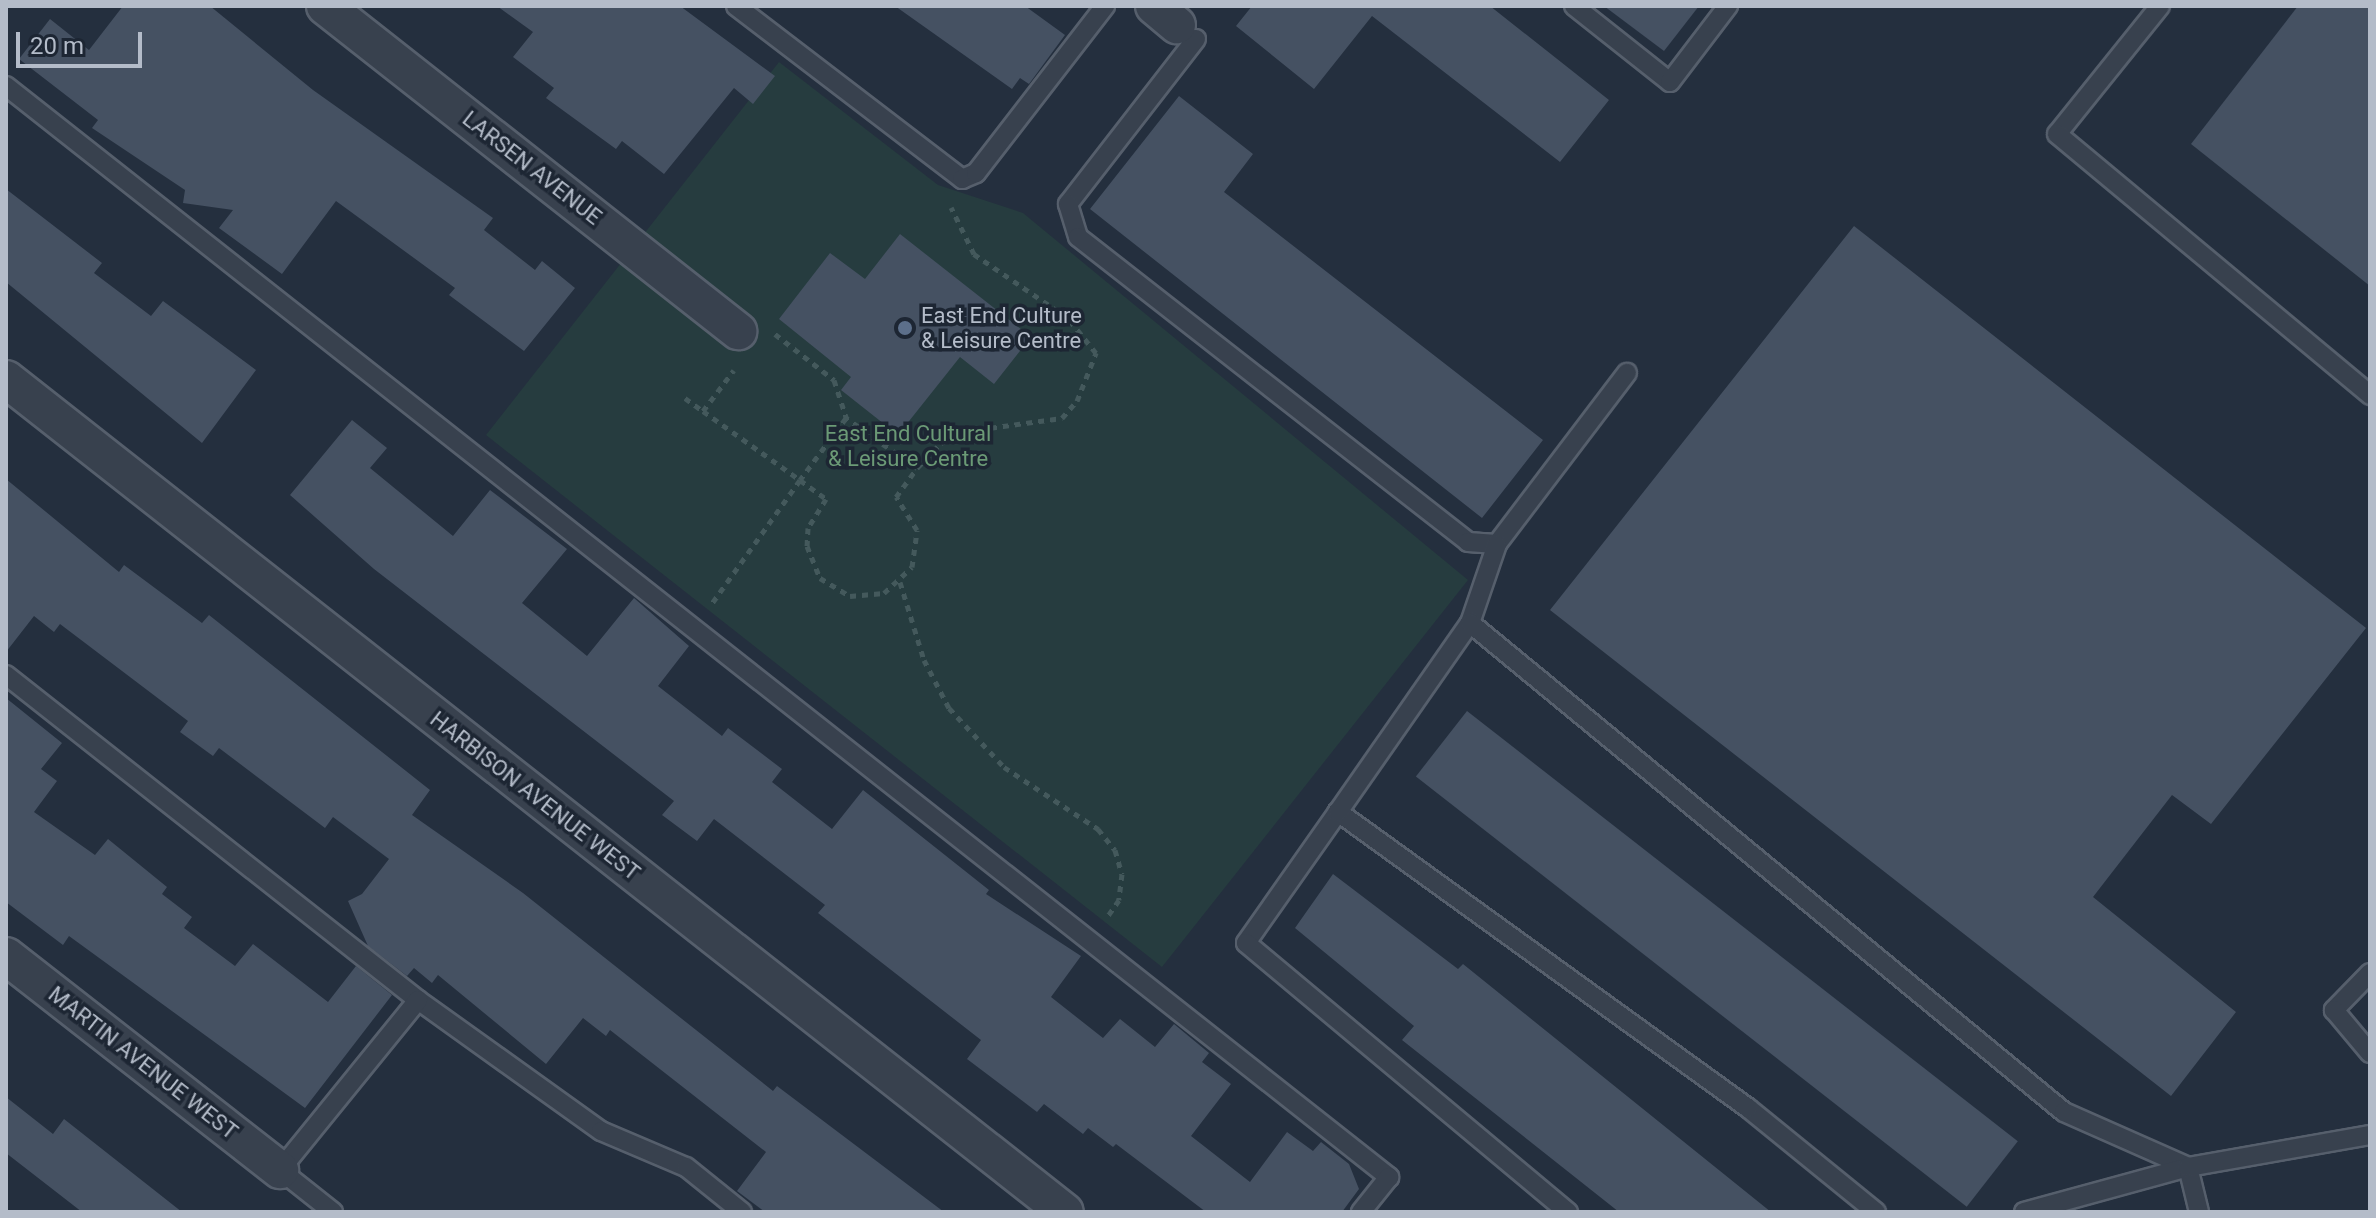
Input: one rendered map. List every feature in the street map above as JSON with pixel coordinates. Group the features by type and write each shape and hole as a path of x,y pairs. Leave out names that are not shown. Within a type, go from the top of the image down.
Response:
{"street":[{"name":"LARSEN AVENUE","path":"325,6 752,329"},
{"name":"HARBISON AVENUE WEST","path":"6,379 1065,1212"},
{"name":"MARTIN AVENUE WEST","path":"6,956 280,1170"}],"lane":[{"path":"736,6 947,173 962,179 976,173 1105,6"},
{"path":"1574,6 1670,82 1728,6"},
{"path":"2160,6 2057,134 2370,395"},
{"path":"1176,23 1068,204 1078,237 1468,542 1497,544"},
{"path":"6,86 1389,1177 1361,1212"},
{"path":"1568,1212 1246,943 1470,623 1497,544 1627,373"},
{"path":"1470,623 2064,1112 2188,1167"},
{"path":"6,675 418,1000 601,1131 686,1167 742,1212"},
{"path":"1338,812 1748,1108 1876,1212"},
{"path":"2370,973 2334,1010 2370,1053"},
{"path":"333,1212 280,1170 418,1000"},
{"path":"2024,1212 2188,1167 2370,1135"},
{"path":"2188,1167 2199,1212"}],"path":[{"path":"685,398 826,499 808,528 807,546 820,578 850,596 867,597 900,582 918,548 909,511 896,497 917,468 941,443 967,431 1062,418 1077,401 1096,353 1068,318 974,254 953,220 947,173"},
{"path":"752,329 834,380 846,418 917,468"},
{"path":"694,629 846,418"},
{"path":"900,582 929,671 949,708 1004,767 1069,807 1115,850 1122,874 1119,900 1091,942"}],"green space":[{"name":"East End Cultural & Leisure Centre","path":"779,62 938,185 1023,213 1468,580 1162,967 486,435"}],"building":[{"path":"123,6 210,6 313,90 493,218 484,230 535,270 542,261 575,288 524,351 449,295 455,288 336,201 282,274 219,228 233,210 183,203 185,190 92,128 98,120 19,59 50,19 89,50"},
{"path":"497,6 680,6 775,76 753,104 734,88 664,174 622,141 616,149 546,98 554,88 513,57 533,32"},
{"path":"895,6 1025,6 1065,35 1029,84 1020,78 1012,89"},
{"path":"1252,6 1490,6 1609,100 1560,162 1372,16 1314,89 1236,26"},
{"path":"1604,6 1699,6 1664,51"},
{"path":"2298,6 2370,6 2370,286 2191,144"},
{"path":"1179,96 1253,154 1224,192 1543,440 1482,518 1090,209"},
{"path":"6,189 102,263 94,273 151,316 163,301 256,370 202,443 6,282"},
{"path":"1854,226 2366,628 2211,824 2172,795 2093,897 2236,1012 2171,1096 1550,610"},
{"name":"East End Culture & Leisure Centre","path":"900,234 1031,337 994,384 960,357 898,435 841,390 851,377 779,319 830,253 865,279"},
{"path":"352,420 387,448 370,468 453,536 490,490 567,549 522,603 587,656 634,598 689,646 658,686 722,736 728,728 782,769 772,782 832,829 863,790 989,890 986,894 1081,956 1051,997 1103,1038 1120,1019 1155,1047 1174,1024 1209,1053 1202,1062 1231,1084 1191,1136 1250,1182 1287,1132 1313,1151 1321,1142 1349,1164 1359,1189 1342,1212 1206,1212 1116,1144 1113,1147 1088,1128 1083,1134 1044,1104 1037,1112 967,1059 981,1040 818,913 825,905 714,819 697,841 662,815 674,801 374,569 290,495"},
{"path":"6,479 119,572 124,565 202,623 209,615 430,790 412,815 523,893 773,1091 777,1086 944,1212 765,1212 737,1191 766,1152 610,1030 606,1036 583,1018 546,1064 438,975 432,983 414,968 407,976 368,946 348,901 362,894 389,859 333,817 325,828 219,748 213,756 180,732 188,721 60,624 54,632 34,616 6,652"},
{"path":"6,698 62,743 41,769 57,781 34,812 95,855 108,839 167,887 162,894 192,917 184,928 235,966 253,944 328,1002 356,966 392,995 305,1108 69,936 63,945 6,902"},
{"path":"1467,711 2018,1141 1967,1207 1416,776"},
{"path":"1333,874 1458,969 1463,964 1771,1212 1619,1212 1402,1040 1414,1026 1295,928"},
{"path":"6,1097 53,1134 64,1119 182,1212 82,1212 6,1153"}],"place":[{"name":"East End Culture & Leisure Centre","path":"905,328"}]}
